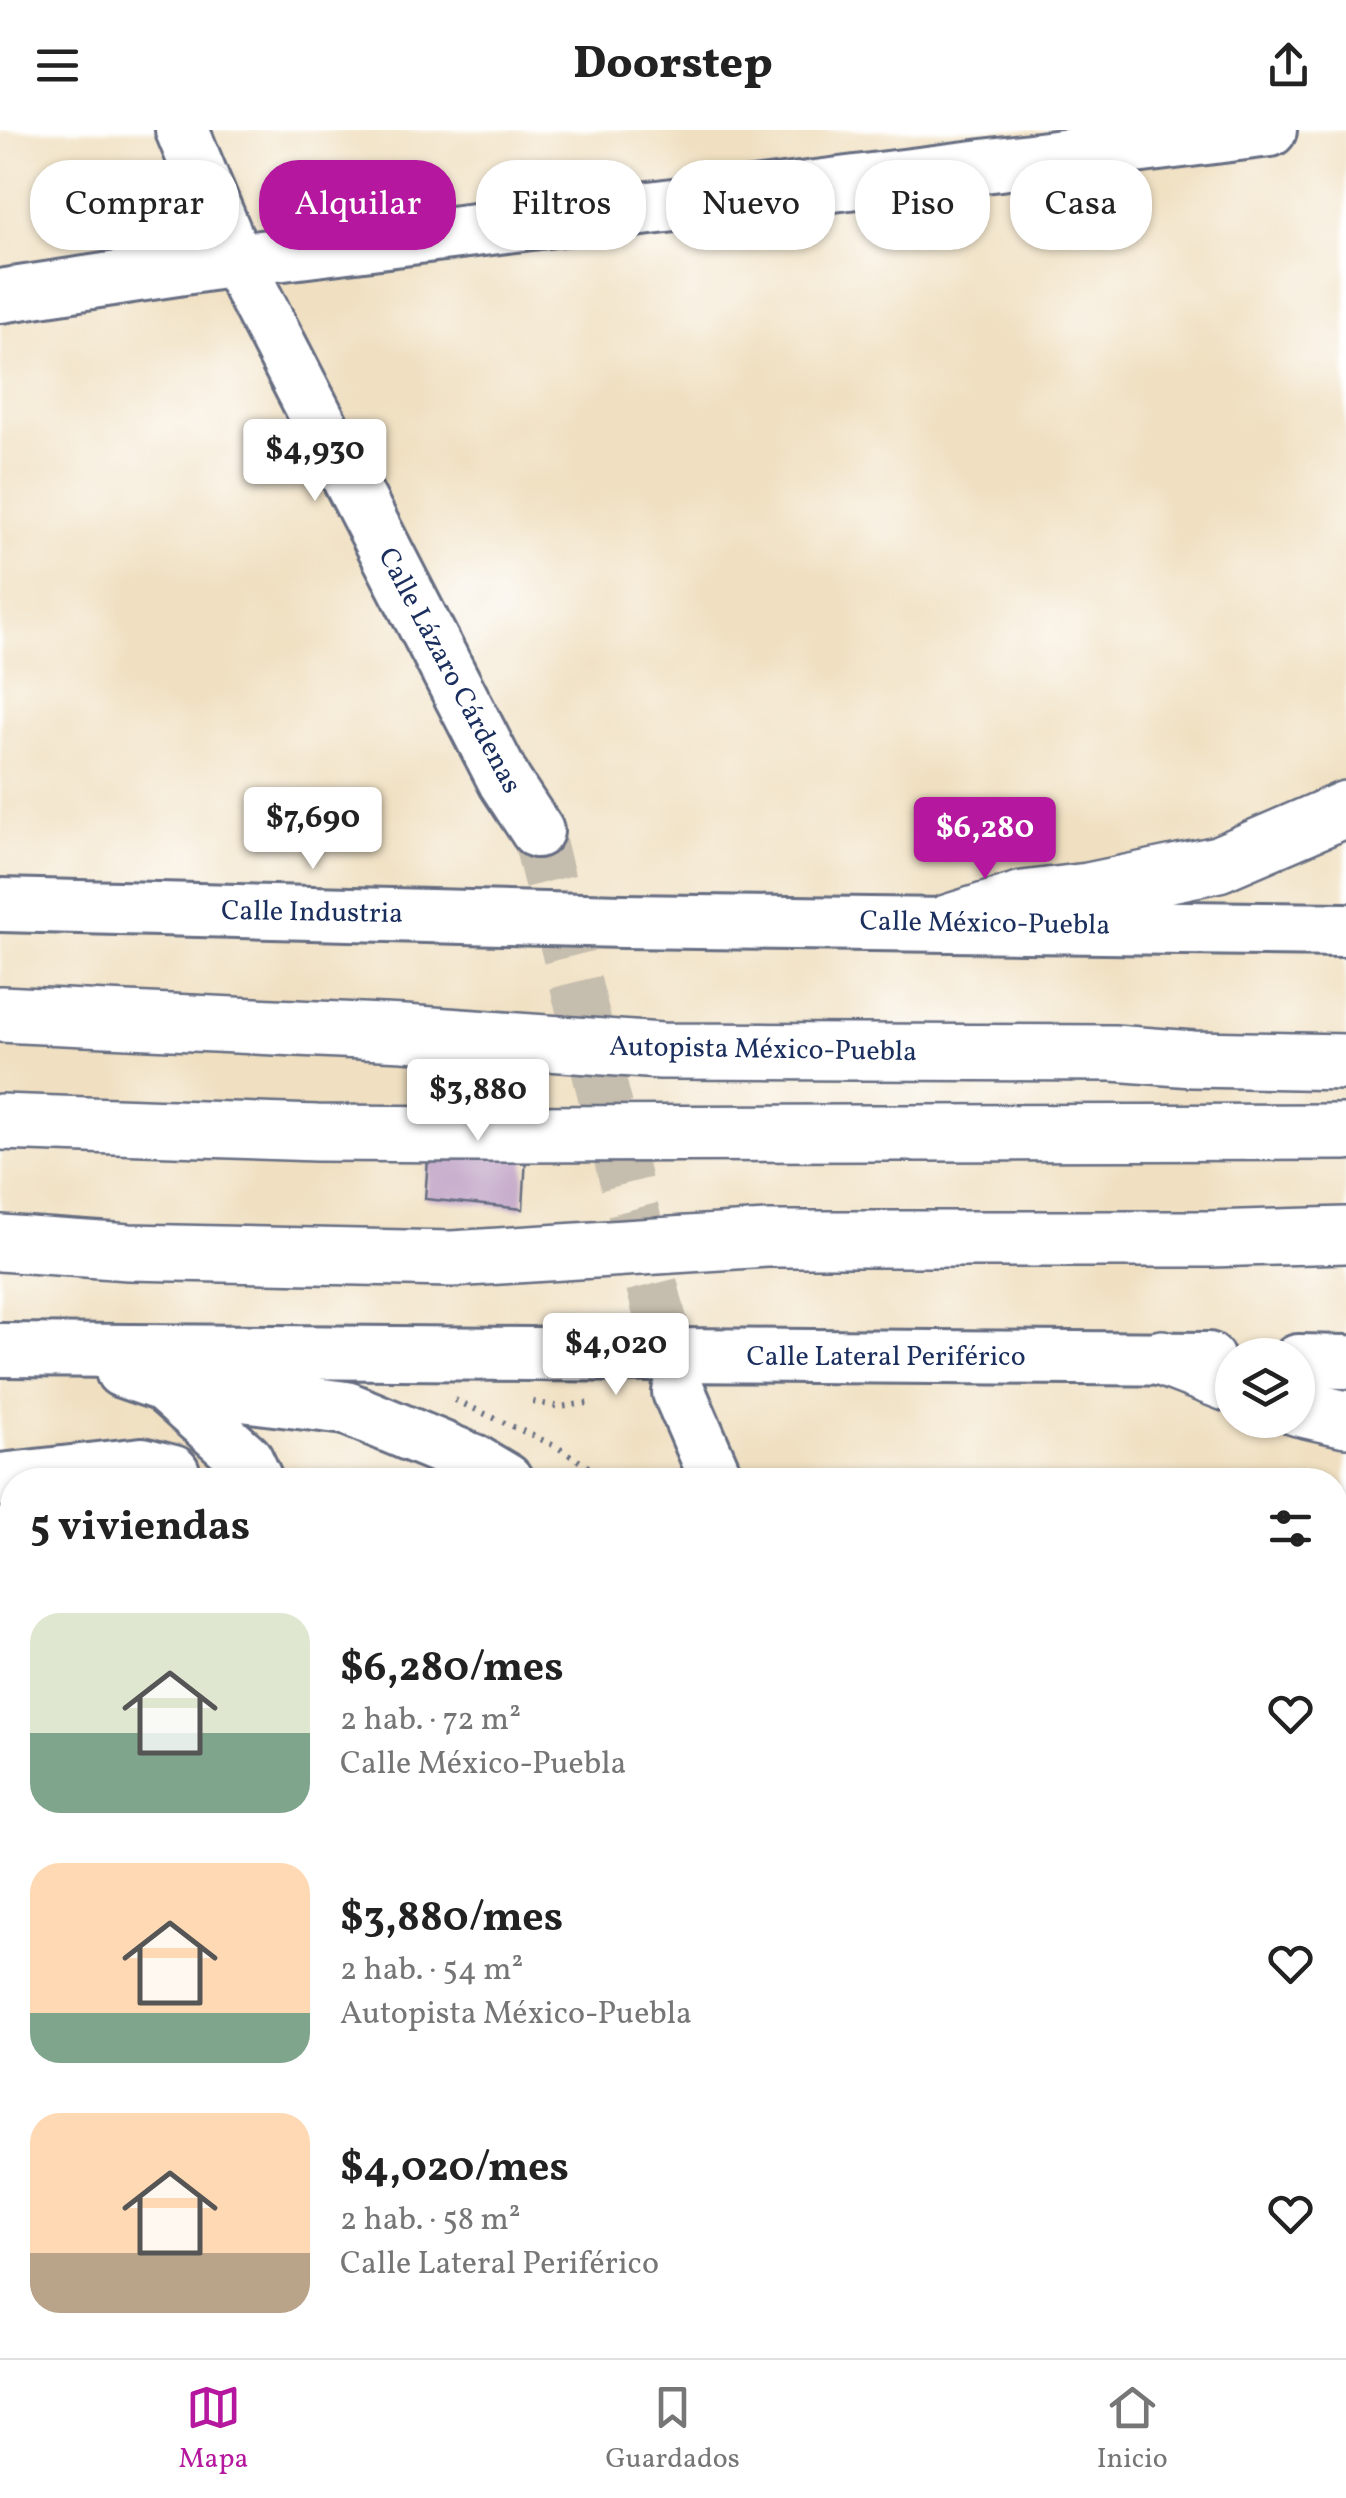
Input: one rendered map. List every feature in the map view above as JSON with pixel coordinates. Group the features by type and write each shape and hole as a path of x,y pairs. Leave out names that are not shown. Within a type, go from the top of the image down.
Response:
{"highway":[{"path":"946,923 1023,899 1088,891 1218,864 1346,809"},
{"name":"Autopista México-Puebla","path":"0,1014 404,1033 661,1052 1114,1053 1346,1062"},
{"path":"0,1122 317,1133 1346,1132"},
{"path":"0,1243 130,1252 452,1259 767,1239 1210,1239 1346,1235"},
{"path":"1162,1358 1215,1378"},
{"path":"1315,1412 1346,1419"}],"street":[{"name":"Calle Lázaro Cárdenas","path":"182,130 236,260 505,782 536,831"},
{"path":"0,296 236,260 1257,131"},
{"name":"Calle Industria","path":"0,905 624,920"},
{"name":"Calle México-Puebla","path":"624,920 1346,930"},
{"name":"Calle Lateral Periférico","path":"0,1350 1215,1359"},
{"path":"64,1351 164,1385 346,1408 486,1468"},
{"path":"1315,1361 1346,1362"},
{"path":"164,1385 250,1468"},
{"path":"680,1392 713,1468"},
{"path":"106,1468 142,1464 158,1468"}],"building":[{"path":"434,1080 530,1086 523,1209 425,1199"}],"tunnel":[{"path":"537,831 679,1392"}]}
